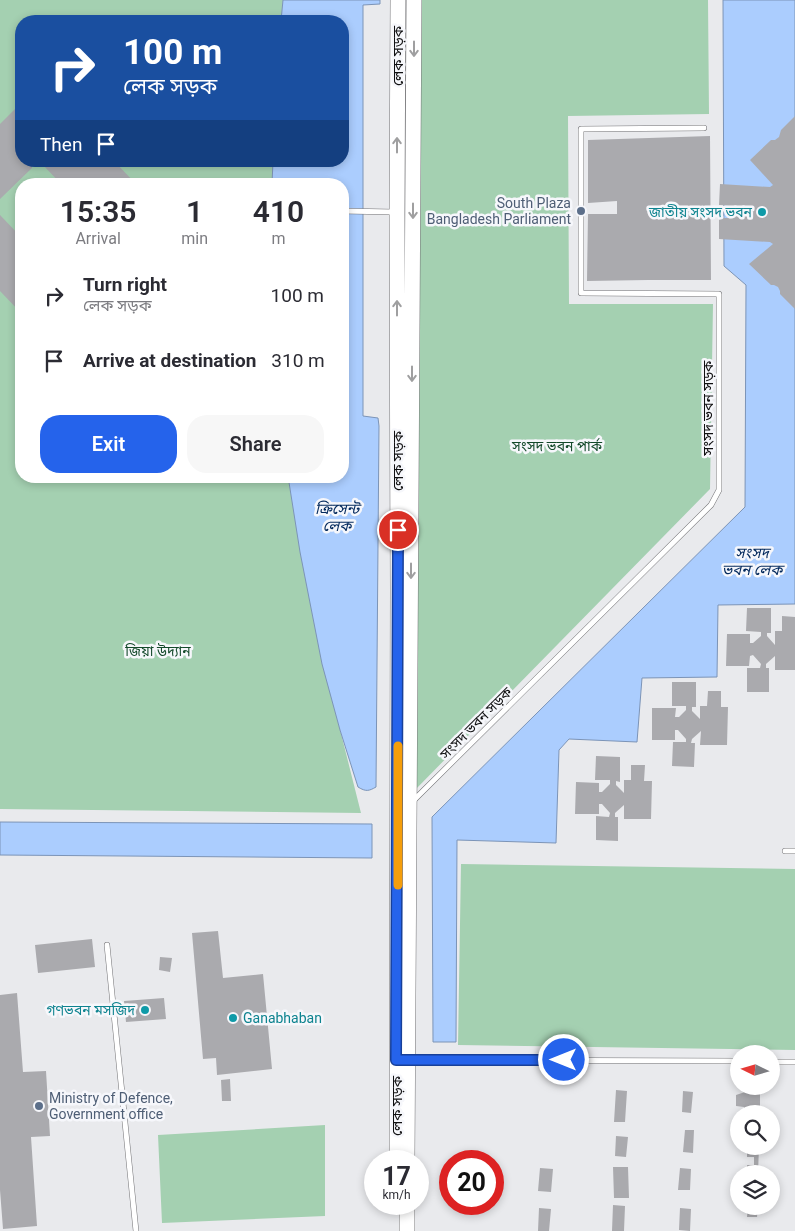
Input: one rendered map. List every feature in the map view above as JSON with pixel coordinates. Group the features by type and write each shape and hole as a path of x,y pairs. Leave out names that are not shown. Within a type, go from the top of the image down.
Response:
{"main road":[{"name":"লেক সড়ক","path":"398,0 398,815 402,1060 398,1150"},
{"path":"406,1150 402,1060 410,804 414,0"},
{"path":"397,1215 397,1231"},
{"path":"407,1215 407,1231"}],"lane":[{"name":"সংসদ ভবন সড়ক","path":"398,815 711,505 719,490 719,294 581,293 581,129 704,128"},
{"path":"349,211 397,212"},
{"path":"785,851 795,851"},
{"path":"107,945 136,1231"},
{"path":"402,1060 730,1062"},
{"path":"780,1062 795,1062"}],"green space":[{"name":"জিয়া উদ্যান","path":"0,0 283,0 282,15 15,15 15,167 273,167 272,178 15,178 15,483 289,483 320,650 361,813 0,809"},
{"name":"সংসদ ভবন পার্ক","path":"419,0 708,0 709,114 568,116 569,304 713,304 710,489 416,789"},
{"path":"461,864 795,869 795,1050 780,1050 780,1045 730,1045 730,1049 458,1045"},
{"path":"325,1125 325,1216 162,1223 158,1135"}],"water":[{"name":"ক্রিসেন্ট লেক","path":"283,0 380,0 380,4 363,5 363,416 378,418 379,426 376,787 367,790 358,787 322,664 300,552 289,483 349,483 349,178 272,178 273,167 349,167 349,15 282,15"},
{"name":"সংসদ ভবন লেক","path":"723,0 795,0 795,604 718,605 717,677 642,678 637,742 569,739 559,750 556,843 457,840 456,1042 433,1042 432,817 745,507 746,285 724,266"},
{"path":"0,822 372,824 372,858 0,855"}],"building":[{"path":"15,109 15,167 32,168 22,178 15,178 15,184 0,199 0,124"},
{"name":"জাতীয় সংসদ ভবন","path":"795,116 795,309 780,294 778,287 771,285 749,264 773,244 770,242 719,239 719,218 729,218 729,206 719,205 720,184 770,187 773,185 750,160 771,140 779,137 781,130"},
{"path":"710,136 711,280 587,281 588,214 617,214 617,201 588,203 588,140"},
{"path":"45,167 120,167 130,178 55,178"},
{"path":"0,215 15,231 15,307 0,291"},
{"path":"747,608 771,608 771,633 767,633 767,636 775,645 775,631 782,631 782,616 795,617 795,670 775,670 775,656 766,664 766,668 769,668 769,692 747,692 747,668 760,668 761,664 753,655 750,656 749,666 726,666 727,634 750,634 750,643 753,643 761,636 761,632 746,631"},
{"path":"672,682 696,682 696,707 692,707 692,711 700,719 700,706 707,706 708,691 721,691 721,707 728,707 727,745 700,745 701,731 692,739 691,743 695,743 694,767 672,766 673,742 686,742 686,739 678,730 675,730 675,740 652,740 652,708 676,708 675,717 679,717 686,710 686,706 672,706"},
{"path":"596,756 620,757 620,782 616,781 616,785 624,793 624,780 631,780 631,765 645,765 644,781 652,781 651,819 624,819 624,805 615,813 615,817 618,817 618,841 596,840 596,816 609,817 610,813 602,804 599,804 599,814 575,814 576,782 599,783 599,792 602,792 610,784 610,780 595,780"},
{"name":"Ganabhaban","path":"218,931 223,978 263,974 272,1069 217,1075 216,1058 203,1059 192,933"},
{"path":"92,939 95,967 38,973 35,945"},
{"path":"160,957 172,958 170,972 159,970"},
{"path":"17,993 23,1072 46,1071 50,1136 31,1137 37,1226 3,1229 0,1190 0,995"},
{"name":"গণভবন মসজিদ","path":"164,998 166,1019 126,1022 124,1001"},
{"path":"230,1079 231,1101 222,1101 221,1080"},
{"path":"616,1090 627,1091 625,1122 614,1122"},
{"path":"683,1091 693,1092 691,1113 682,1112"},
{"path":"736,1095 760,1095 760,1105 736,1105"},
{"path":"685,1130 694,1130 693,1153 683,1152"},
{"path":"616,1136 628,1137 626,1157 615,1156"},
{"path":"747,1155 759,1155 758,1165 754,1165 754,1157 747,1157"},
{"path":"613,1167 628,1167 629,1198 614,1198"},
{"path":"540,1168 553,1169 551,1192 538,1191"},
{"path":"680,1168 691,1169 690,1190 678,1190"},
{"path":"613,1205 625,1206 624,1231 612,1231"},
{"path":"539,1208 551,1209 549,1231 538,1231"},
{"path":"680,1208 691,1209 690,1231 679,1230"},
{"path":"747,1215 757,1215 757,1217 747,1217"}],"slow traffic":[{"path":"398,746 398,885"}],"place":[{"name":"South Plaza Bangladesh Parliament","path":"581,211"},
{"name":"জাতীয় সংসদ ভবন","path":"762,212"},
{"name":"গণভবন মসজিদ","path":"145,1010"},
{"name":"Ganabhaban","path":"233,1018"},
{"name":"Ministry of Defence, Government office","path":"39,1106"}],"route":[{"path":"398,530 396,1060 564,1060"}]}
